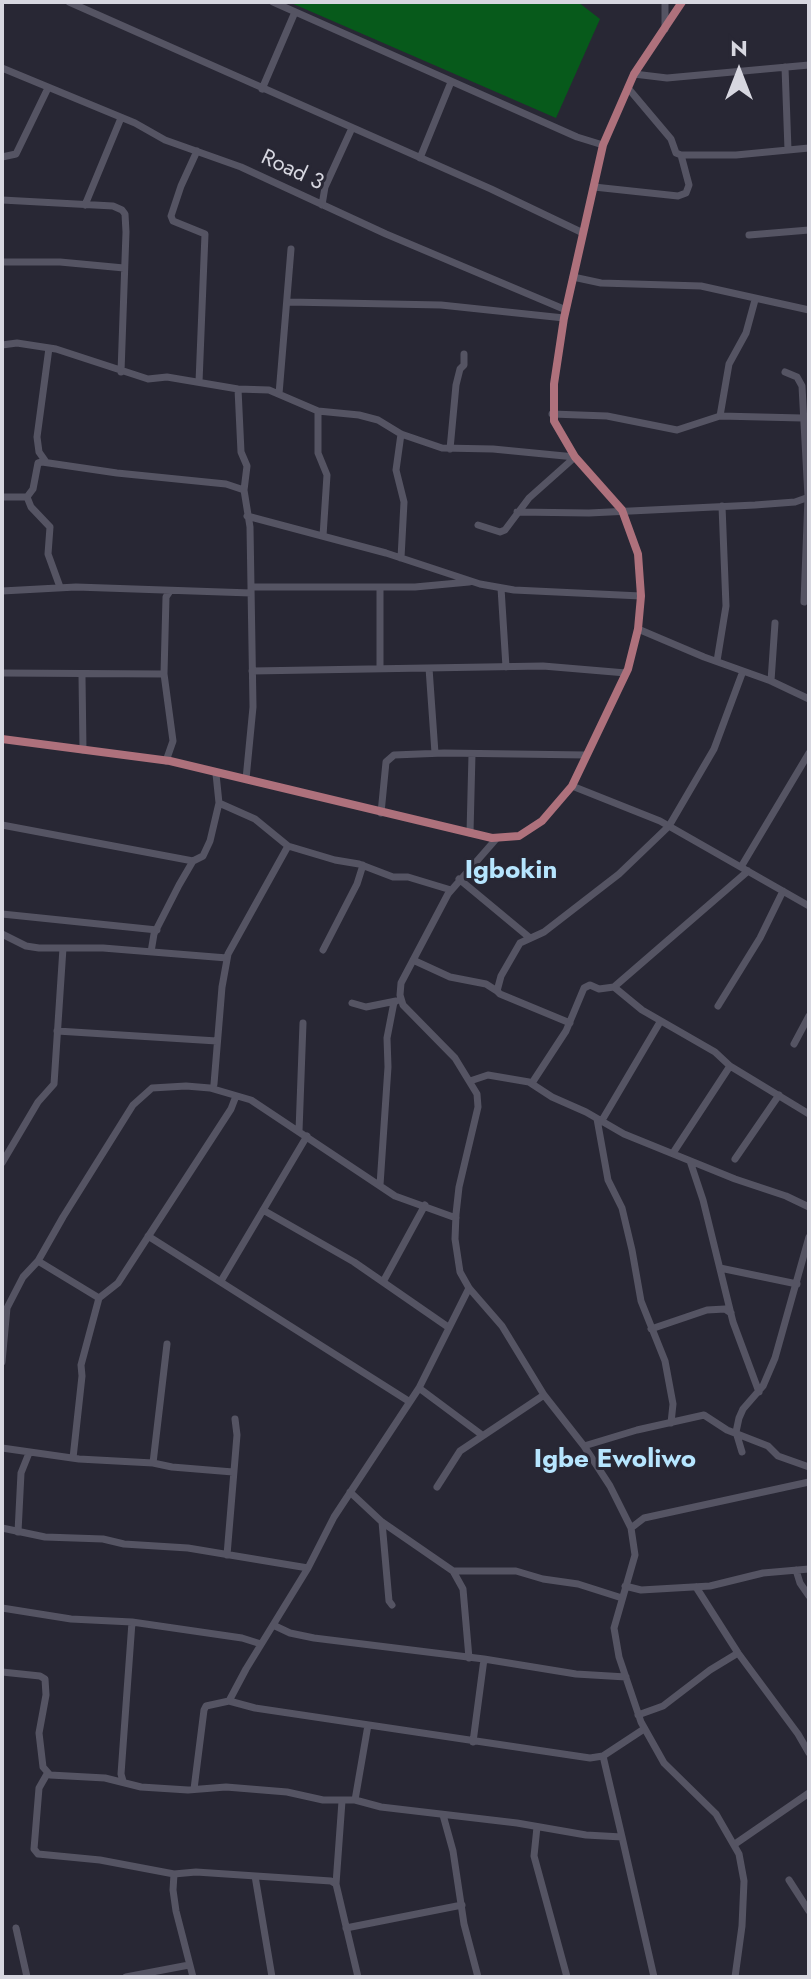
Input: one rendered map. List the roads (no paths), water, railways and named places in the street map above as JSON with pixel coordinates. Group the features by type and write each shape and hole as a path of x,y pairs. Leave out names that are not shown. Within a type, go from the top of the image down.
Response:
{"main road":[{"path":"2,739 166,761 497,838 519,836 542,821 572,786 626,673 638,629 641,596 638,554 622,510 575,457 552,414 565,314 603,145 634,74 682,2"}],"street":[{"path":"69,2 583,233"},
{"path":"273,2 577,137 603,145"},
{"path":"665,2 665,29"},
{"path":"262,89 295,12"},
{"path":"634,74 667,78 809,65"},
{"path":"785,67 788,150"},
{"name":"Road 3","path":"2,68 147,129 165,140 241,167 565,314"},
{"path":"420,158 451,82"},
{"path":"2,157 16,154 48,88"},
{"path":"628,88 671,139 676,153 681,155 736,155 809,148"},
{"path":"85,205 121,118"},
{"path":"322,205 325,187 352,128"},
{"path":"197,151 171,216 173,221 205,234 199,382"},
{"path":"594,187 678,196 686,193 689,185 681,155"},
{"path":"308,197 325,187"},
{"path":"2,200 113,206 125,214 121,372"},
{"path":"749,235 809,230"},
{"path":"279,394 291,249"},
{"path":"2,262 60,262 124,268"},
{"path":"573,277 601,283 701,286 809,310"},
{"path":"720,416 729,364 746,333 755,300"},
{"path":"288,302 441,305 565,314"},
{"path":"2,345 17,343 71,352 148,379 167,377 238,389 269,390 318,411 367,417 401,434 450,449 493,449 575,457"},
{"path":"46,462 39,452 37,437 49,348"},
{"path":"450,449 456,385 464,365 464,354"},
{"path":"785,372 801,381 808,497 804,602"},
{"path":"238,389 241,452 247,466 244,490 250,527 252,719 246,779"},
{"path":"318,411 318,453 327,475 323,536"},
{"path":"552,414 593,414 677,430 720,416 802,418"},
{"path":"401,434 396,470 404,502 401,558"},
{"path":"478,525 500,532 505,530 529,498 575,457"},
{"path":"27,497 33,489 38,463 46,462 226,484 244,490"},
{"path":"2,497 27,497"},
{"path":"27,497 31,507 50,527 48,554 60,587"},
{"path":"517,512 722,506 795,502 808,497"},
{"path":"717,661 726,606 722,506"},
{"path":"247,516 501,588 641,596"},
{"path":"2,591 60,587 160,590 168,594 472,582"},
{"path":"380,587 380,669"},
{"path":"501,588 506,667"},
{"path":"166,761 173,736 164,674 168,594"},
{"path":"771,681 775,623"},
{"path":"638,629 809,699"},
{"path":"252,671 543,666 626,673"},
{"path":"429,668 435,753"},
{"path":"497,991 500,979 520,943 544,932 619,874 669,826 714,749 743,671"},
{"path":"2,673 82,676 164,674"},
{"path":"82,676 83,750"},
{"path":"532,1083 570,1023 586,986 599,989 614,987 745,869 809,753"},
{"path":"470,833 472,754"},
{"path":"381,813 388,758 394,755 586,755"},
{"path":"2,825 199,860 206,851 219,803 216,774"},
{"path":"572,786 669,826 809,906"},
{"path":"219,803 255,819 288,846 363,865 393,877 408,877 451,890"},
{"path":"380,1185 387,1038 401,983 451,890 497,838"},
{"path":"214,1084 227,958 288,846"},
{"path":"151,952 157,930 193,861"},
{"path":"323,950 357,884 363,865"},
{"path":"459,879 530,938"},
{"path":"718,1006 760,938 783,891"},
{"path":"2,914 157,930"},
{"path":"2,934 26,946 227,958"},
{"path":"2,1163 38,1102 52,1087 63,948"},
{"path":"413,960 450,977 486,984 570,1023"},
{"path":"486,984 500,979"},
{"path":"614,987 660,1022 715,1052 730,1066 809,1114"},
{"path":"352,1003 366,1007 397,1000"},
{"path":"397,1000 455,1058 477,1094 478,1107 459,1187 456,1218 460,1272 469,1288 502,1326 544,1395 584,1446 610,1486 631,1528 635,1555 614,1628 619,1657 638,1715 664,1763 716,1814 735,1844 744,1881 735,1977"},
{"path":"794,1044 809,1016"},
{"path":"660,1022 599,1120 608,1180 622,1208 641,1301 665,1361 673,1404 671,1423"},
{"path":"299,1131 303,1023"},
{"path":"57,1031 217,1041"},
{"path":"673,1153 730,1066"},
{"path":"470,1081 488,1075 532,1083 552,1097 624,1134 809,1207"},
{"path":"2,1362 7,1308 23,1277 38,1261 127,1114 152,1088 210,1088 256,1103 395,1196 456,1218"},
{"path":"735,1159 779,1095"},
{"path":"73,1458 81,1365 99,1298 118,1283 231,1109 236,1096"},
{"path":"221,1281 307,1136"},
{"path":"690,1161 703,1200 729,1309 752,1378 760,1386"},
{"path":"383,1282 425,1205"},
{"path":"263,1210 354,1262 448,1327"},
{"path":"148,1236 410,1402"},
{"path":"742,1452 736,1432 743,1409 775,1358 809,1237"},
{"path":"38,1261 99,1298"},
{"path":"720,1268 797,1284"},
{"path":"229,1701 350,1492 419,1388 469,1288"},
{"path":"651,1329 707,1310 729,1309"},
{"path":"646,1316 670,1321"},
{"path":"153,1463 167,1344"},
{"path":"419,1388 482,1435"},
{"path":"437,1487 460,1451 544,1395"},
{"path":"584,1446 704,1415 720,1426 768,1446 778,1456 809,1467"},
{"path":"227,1555 237,1435 235,1419"},
{"path":"2,1448 73,1458 233,1472"},
{"path":"18,1532 21,1473 29,1453"},
{"path":"631,1528 644,1518 809,1482"},
{"path":"350,1492 382,1522 453,1571 463,1589 469,1658"},
{"path":"382,1522 389,1601 392,1605"},
{"path":"2,1528 45,1537 103,1539 308,1568"},
{"path":"625,1586 641,1590 720,1585 763,1573 809,1569"},
{"path":"796,1570 809,1596"},
{"path":"453,1571 516,1571 578,1584 622,1598"},
{"path":"696,1587 738,1653 809,1753"},
{"path":"2,1608 71,1619 132,1622 242,1638 261,1644"},
{"path":"120,1778 132,1622"},
{"path":"273,1625 290,1633 314,1638 586,1675 626,1677"},
{"path":"638,1715 663,1706 738,1653"},
{"path":"473,1742 484,1659"},
{"path":"2,1672 27,1673 45,1679 46,1695 39,1733 40,1752 47,1774 39,1788 34,1849 38,1854 100,1860 174,1874 187,1872 325,1880 336,1884"},
{"path":"194,1789 204,1710 206,1706 229,1701 255,1708 590,1758 603,1756 644,1729"},
{"path":"355,1800 368,1725"},
{"path":"603,1756 654,1977"},
{"path":"47,1774 120,1778 141,1787 240,1787 342,1801 355,1800 381,1807 586,1835 622,1837"},
{"path":"735,1844 809,1793"},
{"path":"342,1801 336,1884 358,1977"},
{"path":"443,1815 453,1851 467,1940 478,1977"},
{"path":"537,1827 534,1856 567,1977"},
{"path":"174,1874 176,1911 193,1977"},
{"path":"255,1876 272,1977"},
{"path":"789,1880 809,1911"},
{"path":"346,1928 462,1905"},
{"path":"16,1928 27,1977"},
{"path":"126,1977 189,1965"}],"district":[{"name":"Igbokin","path":"511,872"},
{"name":"Igbe Ewoliwo","path":"615,1461"}]}
